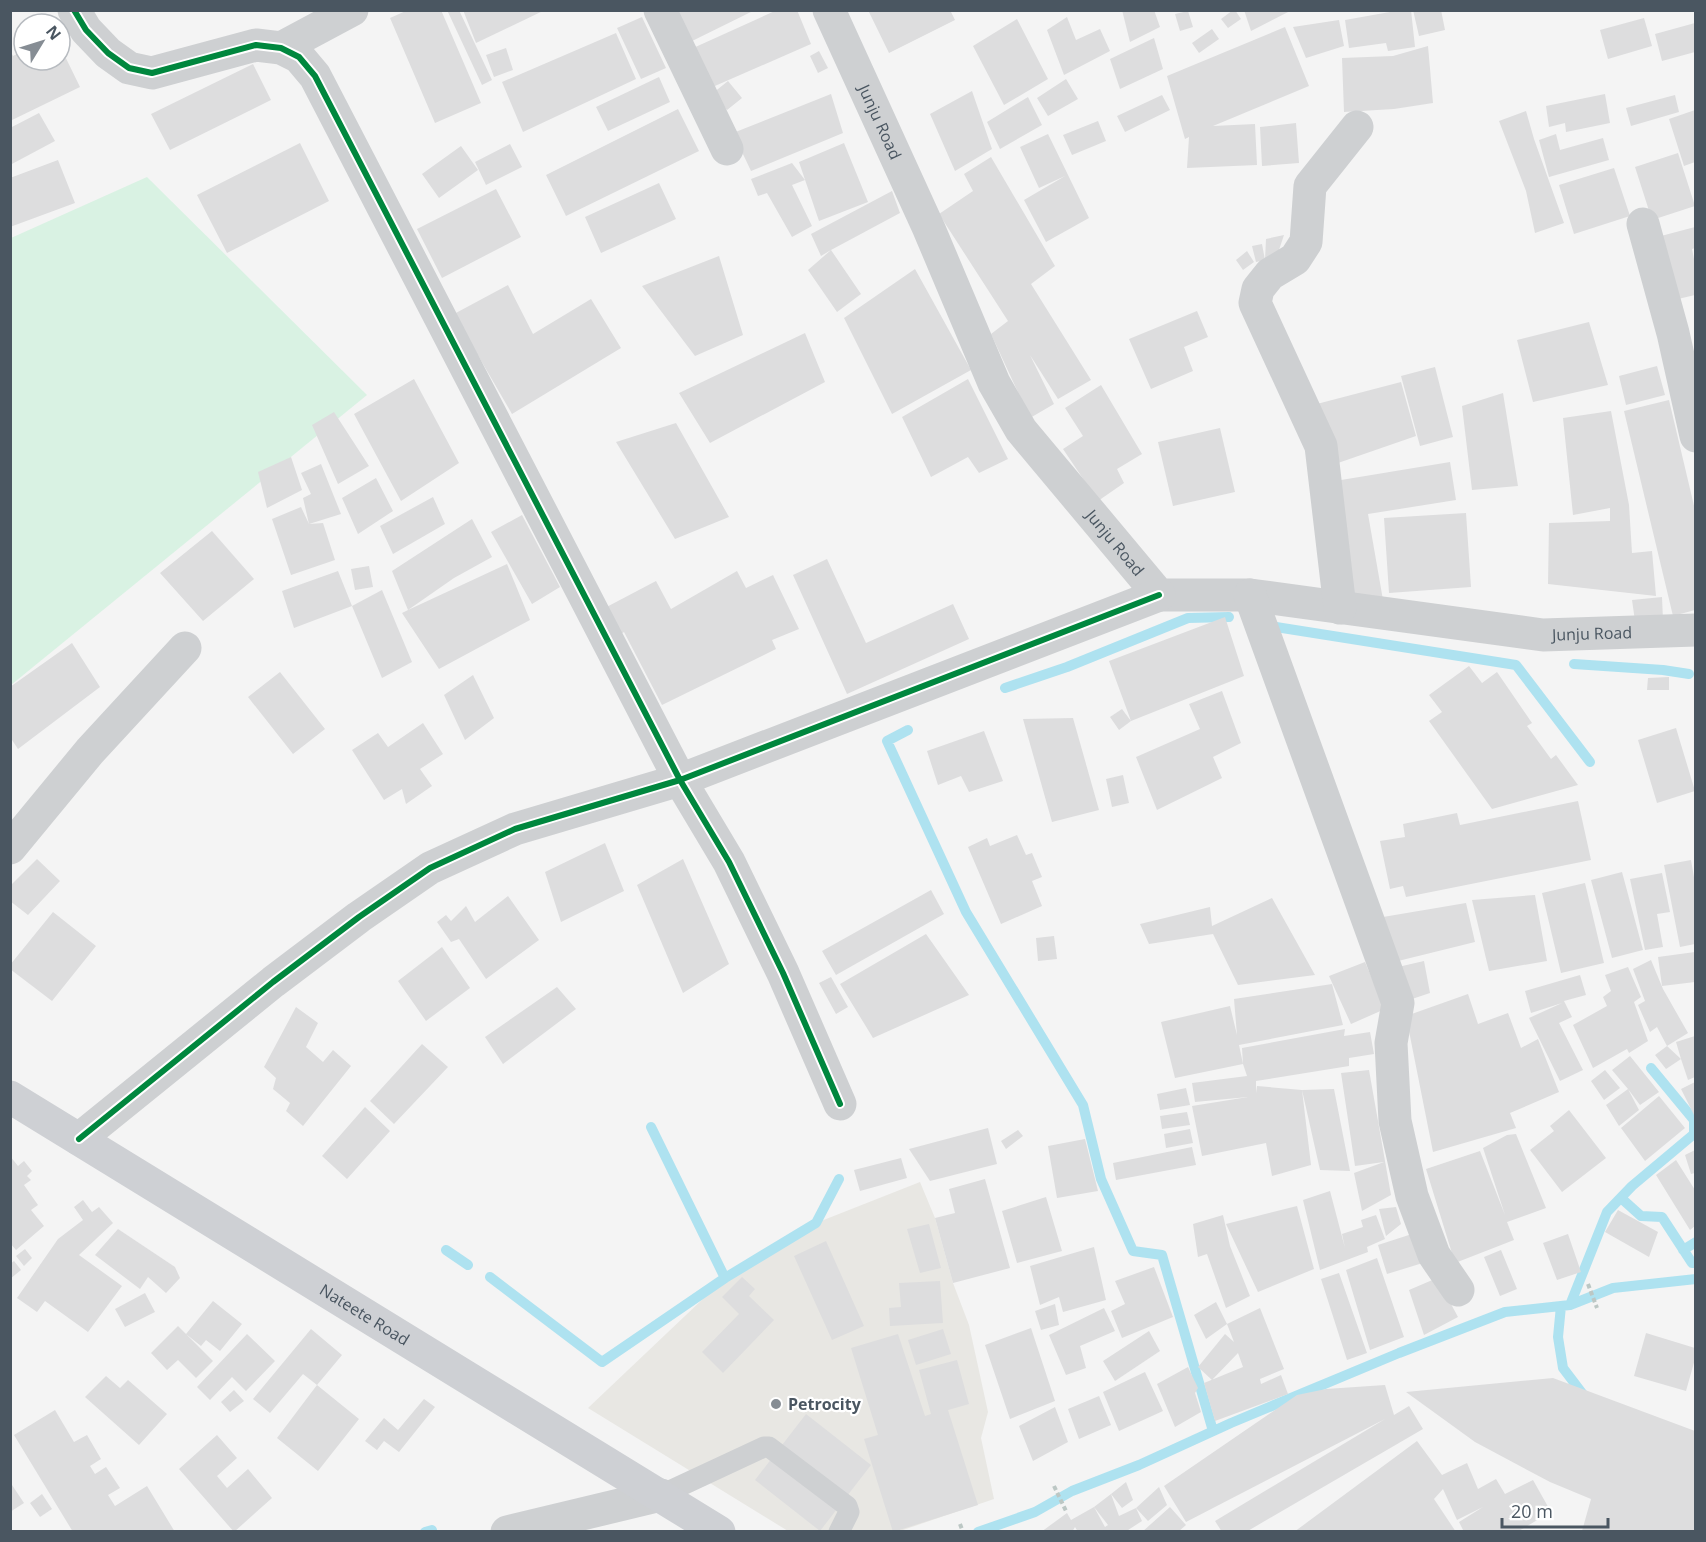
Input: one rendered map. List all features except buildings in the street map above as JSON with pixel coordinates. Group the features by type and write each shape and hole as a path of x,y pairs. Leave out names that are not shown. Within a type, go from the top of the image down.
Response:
{"main road":[{"name":"Nateete Road","path":"10,1097 719,1532"}],"street":[{"path":"74,10 86,30 108,53 129,68 152,73 256,45 282,48 299,57 315,76 680,780 729,862 783,973 840,1104"},
{"path":"282,48 352,10"},
{"path":"660,10 727,149"},
{"name":"Junju Road","path":"829,10 929,229 994,383 1021,430 1159,595 1250,595 1543,635 1695,630"},
{"path":"1340,608 1321,446 1255,303 1258,289 1270,274 1295,259 1306,242 1310,186 1357,127"},
{"path":"1643,224 1673,333 1695,436"},
{"path":"79,1139 273,982 359,917 430,868 515,829 680,780 1159,595"},
{"path":"1250,595 1398,1003 1391,1043 1395,1121 1412,1196 1434,1255 1458,1290"},
{"path":"10,848 90,751 185,648"},
{"path":"507,1532 661,1495"}],"lane":[{"path":"661,1495 764,1447 769,1447 847,1506 849,1512 839,1532"}],"path":[{"path":"1588,1284 1597,1308"},
{"path":"1054,1486 1067,1513"},
{"path":"960,1524 963,1532"}],"shaded area":[{"path":"920,1182 935,1218 953,1283 969,1325 988,1412 981,1438 994,1499 900,1531 788,1531 588,1408 725,1278 816,1223"}],"green space":[{"path":"147,177 367,395 11,685 11,238"}],"waterway":[{"path":"1005,688 1067,667 1188,618 1229,617"},
{"path":"1276,627 1516,665 1590,762"},
{"path":"1574,664 1689,674"},
{"path":"908,730 887,741 966,912 1083,1105 1101,1179 1133,1251 1162,1255 1213,1431"},
{"path":"1570,1305 1607,1212 1632,1186 1694,1134 1694,1120 1651,1068"},
{"path":"651,1127 725,1278 816,1223 839,1179"},
{"path":"1621,1198 1641,1216 1662,1217 1692,1263 1696,1263"},
{"path":"1683,1250 1696,1242"},
{"path":"446,1250 468,1265"},
{"path":"490,1277 602,1362 725,1278"},
{"path":"978,1532 1035,1512 1072,1491 1139,1465 1231,1423 1505,1312 1570,1305 1613,1288 1696,1279"},
{"path":"1561,1306 1558,1337 1563,1368 1585,1397"},
{"path":"425,1532 432,1530"}],"cycle path":[{"path":"74,10 86,30 108,53 129,68 152,73 256,45 281,48 299,57 315,76 680,780 729,862 783,973 840,1104"},
{"path":"79,1139 273,982 359,917 430,868 515,829 680,780 1159,595"}],"place":[{"name":"Petrocity","path":"776,1404"}]}
